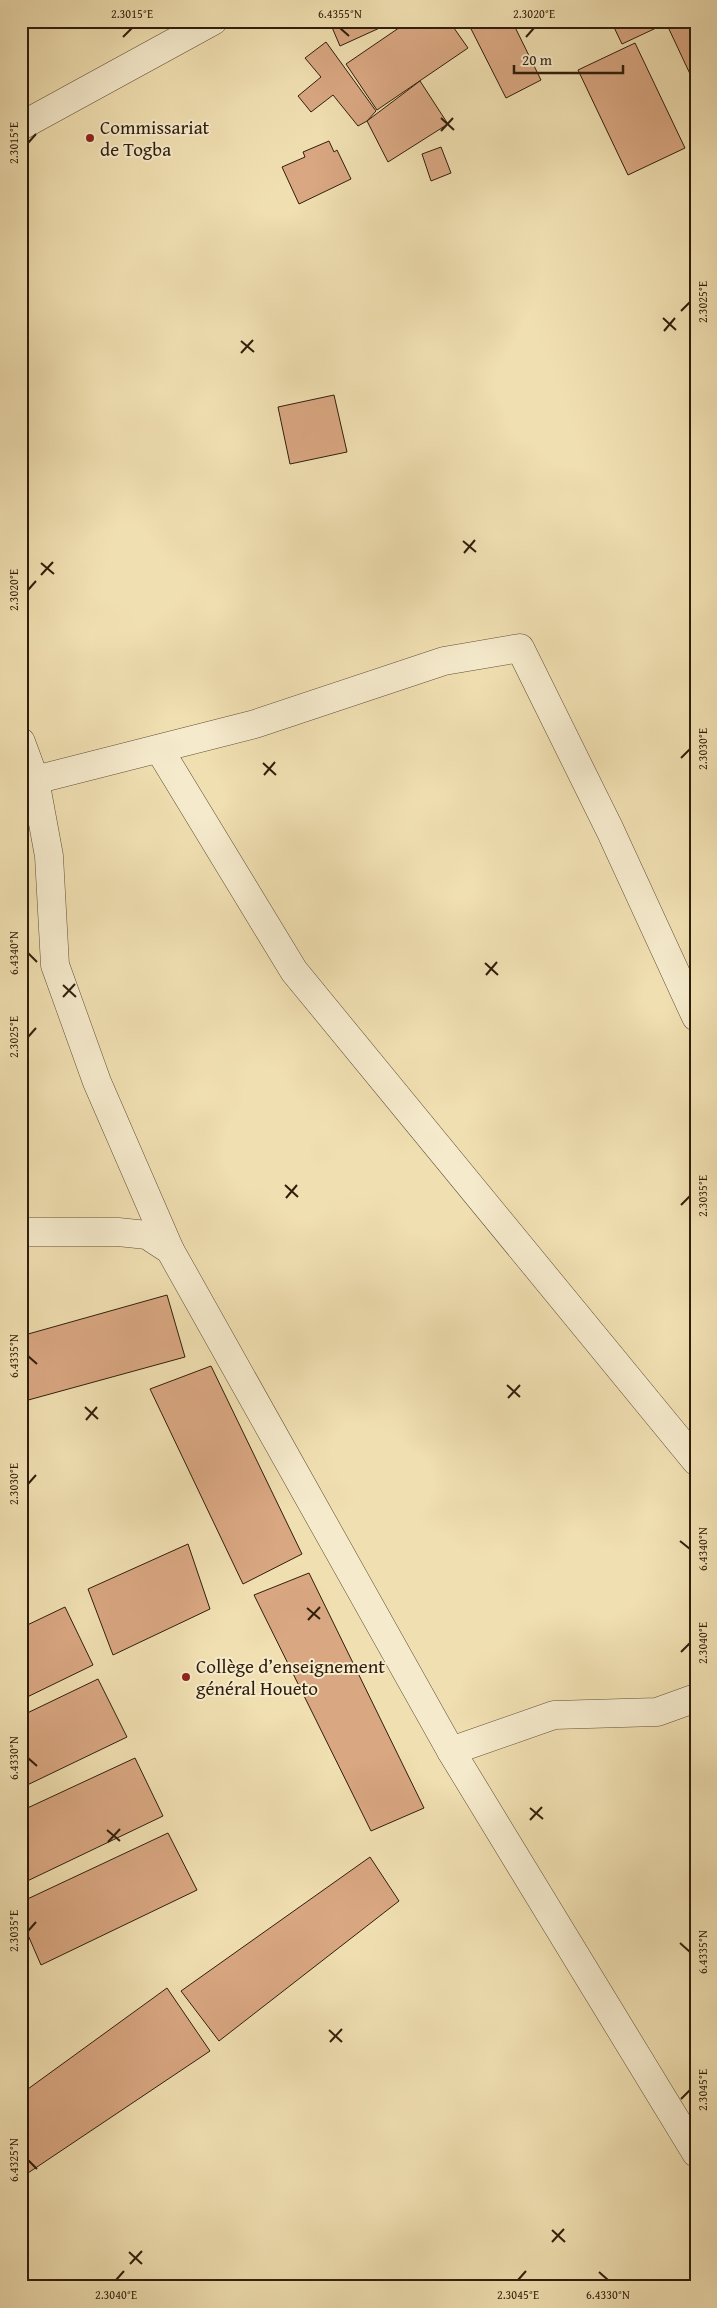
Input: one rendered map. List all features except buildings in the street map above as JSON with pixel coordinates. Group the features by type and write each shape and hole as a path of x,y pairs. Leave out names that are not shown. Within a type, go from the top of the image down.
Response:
{"street":[{"path":"21,126 212,21"},
{"path":"28,781 255,724 444,661 520,648 606,821 696,1018"},
{"path":"21,742 28,781 49,856 55,965 97,1082 170,1250 451,1751 696,2153"},
{"path":"159,749 294,971 696,1461"},
{"path":"21,1232 118,1232 147,1236 170,1250"},
{"path":"451,1751 554,1715 657,1712 696,1698"}],"place":[{"name":"Commissariat de Togba","path":"90,138"},
{"name":"Collège d’enseignement général Houeto","path":"186,1677"}]}
